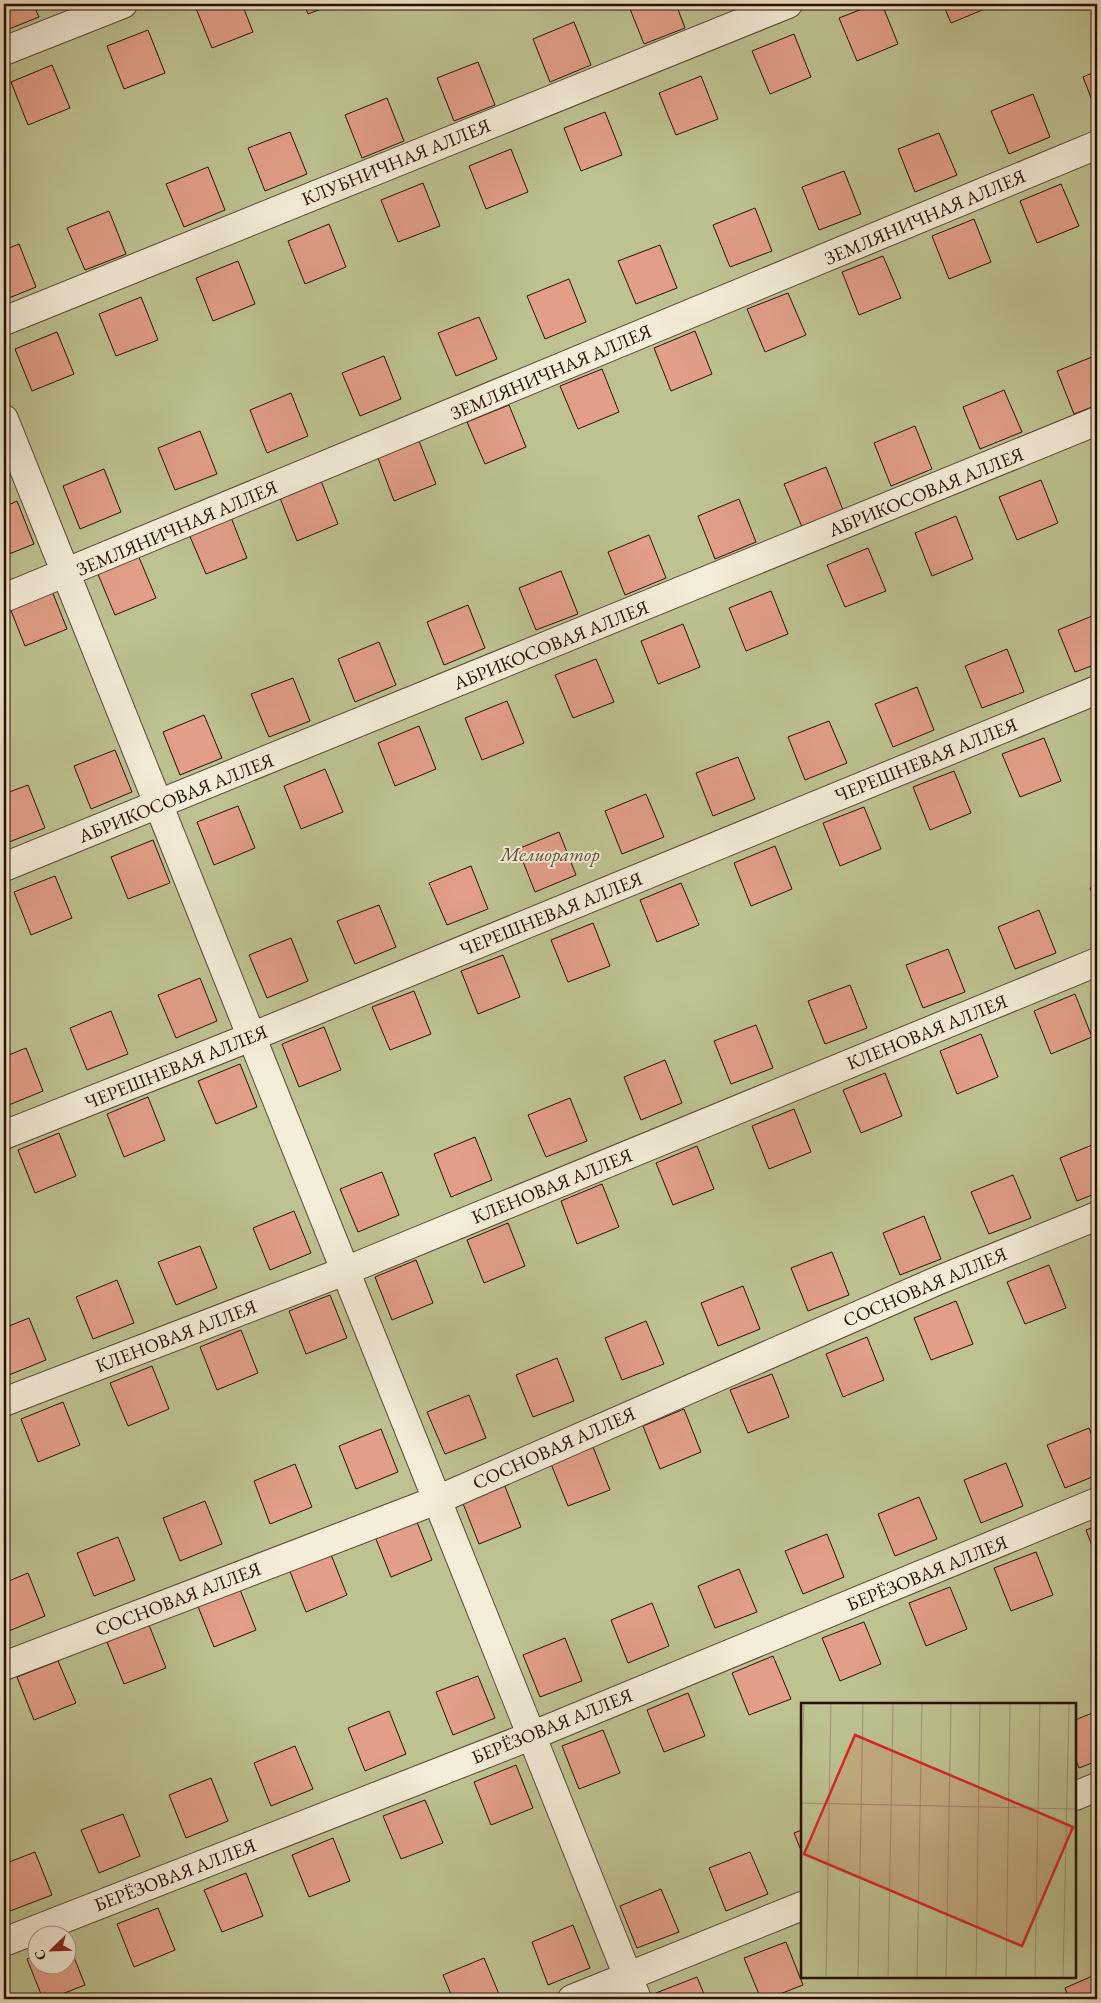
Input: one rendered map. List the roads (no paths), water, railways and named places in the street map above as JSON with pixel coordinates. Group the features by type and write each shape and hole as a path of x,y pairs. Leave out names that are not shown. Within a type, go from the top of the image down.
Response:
{"street":[{"path":"4,51 123,4"},
{"name":"КЛУБНИЧНАЯ АЛЛЕЯ","path":"4,321 788,4"},
{"name":"ЗЕМЛЯНИЧНАЯ АЛЛЕЯ","path":"4,598 66,574 1097,145"},
{"path":"4,419 632,1988"},
{"name":"АБРИКОСОВАЯ АЛЛЕЯ","path":"4,868 1097,422"},
{"name":"ЧЕРЕШНЕВАЯ АЛЛЕЯ","path":"4,1136 251,1037 1097,690"},
{"name":"КЛЕНОВАЯ АЛЛЕЯ","path":"4,1402 345,1271 1097,962"},
{"name":"СОСНОВАЯ АЛЛЕЯ","path":"4,1666 437,1500 939,1280 1097,1216"},
{"name":"БЕРЁЗОВАЯ АЛЛЕЯ","path":"4,1942 531,1736 1097,1502"},
{"path":"1076,1796 1097,1787"},
{"path":"572,1999 632,1988 801,1906"}],"park label":[{"name":"Мелиоратор","path":"550,854"}]}
